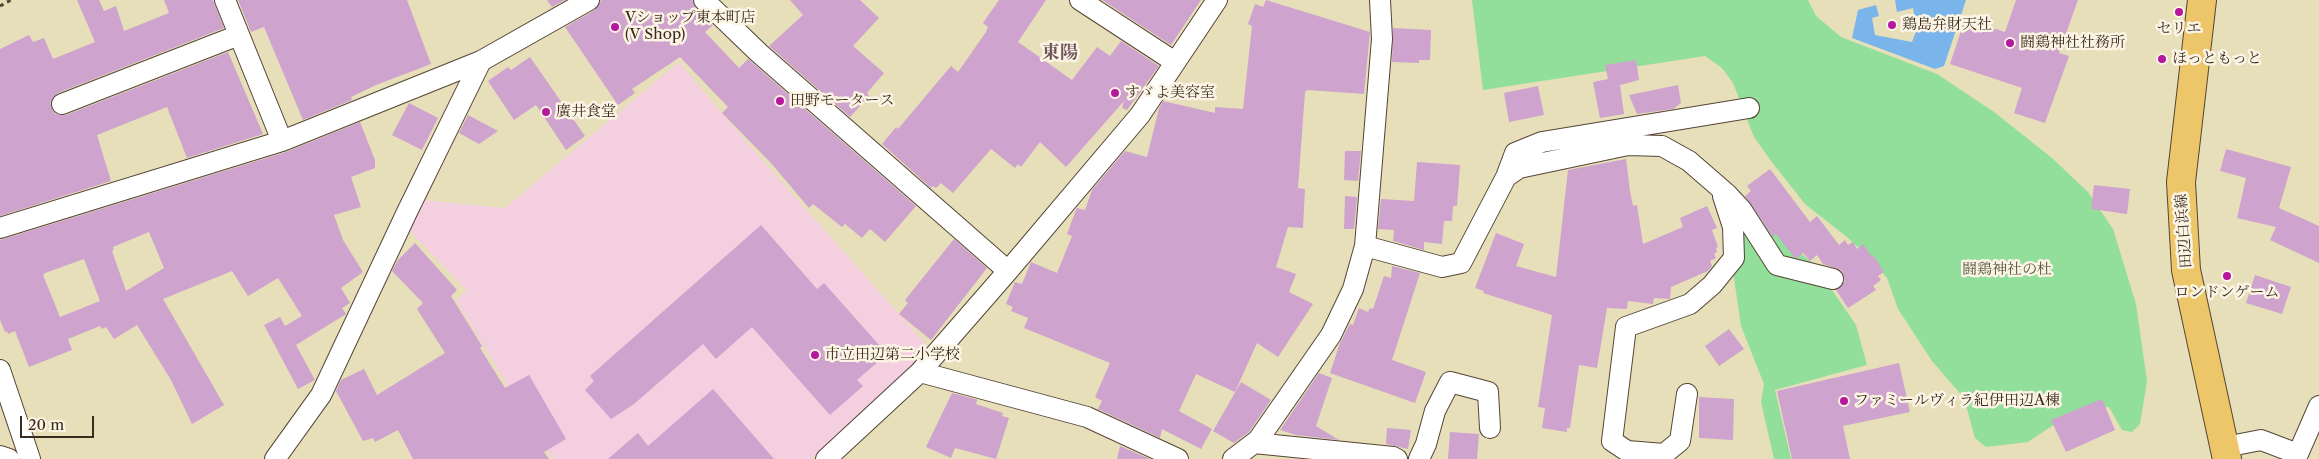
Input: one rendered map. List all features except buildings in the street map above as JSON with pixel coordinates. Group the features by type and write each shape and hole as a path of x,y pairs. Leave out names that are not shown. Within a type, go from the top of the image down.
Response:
{"main road":[{"name":"田辺白浜線","path":"2202,0 2181,182 2182,202 2186,270 2226,453"}],"street":[{"path":"224,0 282,141"},
{"path":"0,228 282,141 482,61 589,0"},
{"path":"704,0 759,53 1008,271"},
{"path":"1080,0 1175,62"},
{"path":"826,459 920,372 1008,271 1140,115 1217,0"},
{"path":"1233,459 1254,443 1331,336 1353,289 1365,246 1382,39 1380,0"},
{"path":"62,104 239,35"},
{"path":"275,459 321,394 407,212 482,61"},
{"path":"1365,246 1442,267 1461,263 1506,177 1515,153 1542,142 1749,108"},
{"path":"1506,177 1519,168 1628,145 1662,146 1689,161 1740,209 1777,264 1833,279"},
{"path":"1687,394 1680,441 1664,454 1627,451 1612,441 1626,327 1690,304 1712,285 1734,258 1733,226 1721,190"},
{"path":"0,370 30,459"},
{"path":"920,372 1087,417 1178,459"},
{"path":"1419,459 1426,444 1435,411 1450,382 1488,392 1490,428"},
{"path":"2226,453 2261,440 2298,454 2319,406"},
{"path":"1254,443 1393,457 1397,459"},
{"path":"0,456 9,459"}],"path":[{"path":"0,6 11,0"}],"shaded area":[{"name":"市立田辺第二小学校","path":"679,62 733,127 929,348 893,384 811,459 552,459 456,300 467,291 408,229 422,200 505,208"}],"green space":[{"name":"闘鶏神社の杜","path":"1472,0 1808,0 1816,16 1841,37 1937,74 1994,112 2052,158 2088,192 2113,229 2136,304 2147,381 2140,424 2132,432 2122,430 2109,407 2076,410 2028,442 1986,447 1975,438 1964,398 1932,361 1898,309 1887,278 1875,263 1847,237 1805,204 1771,161 1754,137 1733,83 1722,68 1705,56 1483,90"},
{"path":"1721,190 1833,279 1832,290 1856,325 1867,365 1775,390 1791,459 1774,459 1761,402 1764,384 1741,326"}],"water":[{"path":"1895,0 1966,0 1944,66 1935,69 1852,38 1858,10 1876,5 1879,16 1872,18 1875,35 1912,42 1917,29 1913,8 1897,12"}],"place":[{"name":"セリエ","path":"2179,12"},
{"name":"鶏島弁財天社","path":"1892,25"},
{"name":"Vショップ東本町店 (V Shop)","path":"615,27"},
{"name":"闘鶏神社社務所","path":"2010,43"},
{"name":"ほっともっと","path":"2162,59"},
{"name":"すゞよ美容室","path":"1115,93"},
{"name":"田野モータース","path":"780,101"},
{"name":"廣井食堂","path":"546,112"},
{"name":"ロンドンゲーム","path":"2227,276"},
{"name":"市立田辺第二小学校","path":"815,355"},
{"name":"ファミールヴィラ紀伊田辺A棟","path":"1844,401"}],"district":[{"name":"東陽","path":"1060,53"}]}
